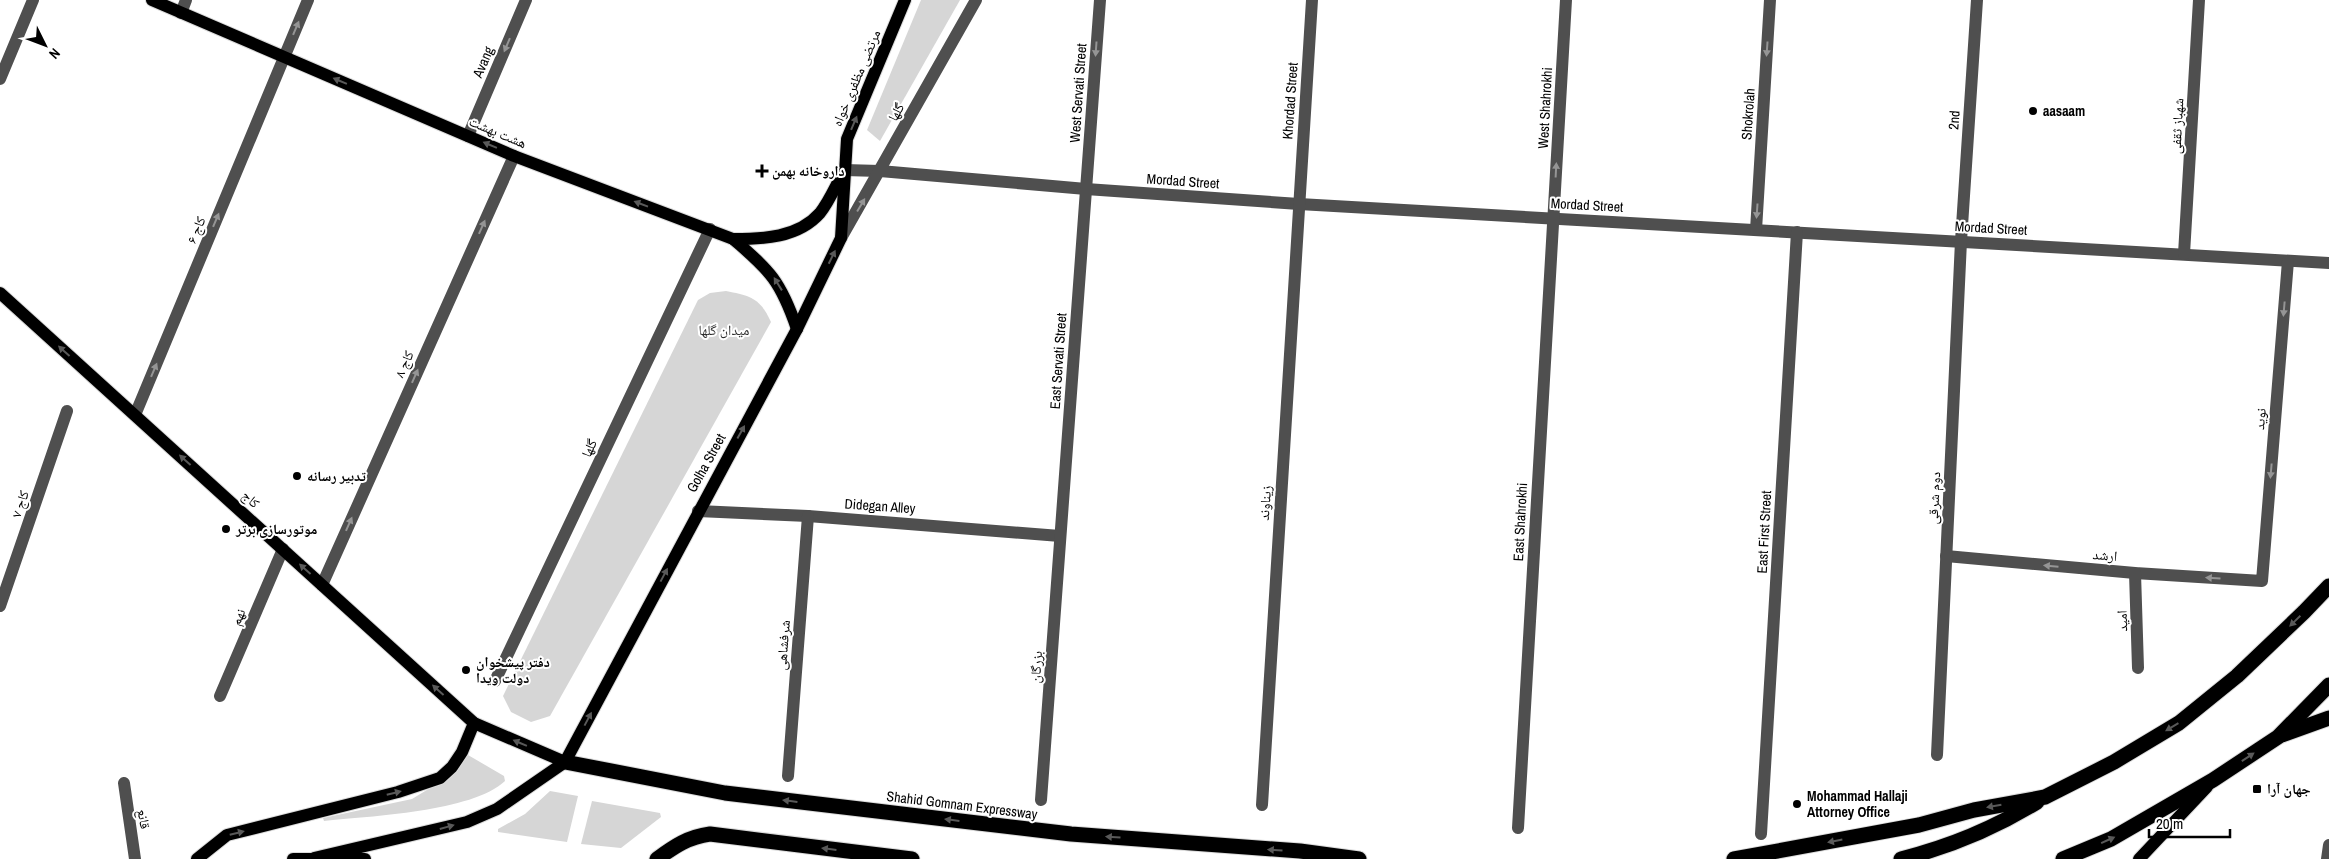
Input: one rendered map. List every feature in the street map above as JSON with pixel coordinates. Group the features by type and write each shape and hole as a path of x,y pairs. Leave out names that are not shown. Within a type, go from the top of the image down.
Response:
{"highway":[{"path":"1901,859 1969,837 2010,819 2045,797 2114,762 2179,723 2238,676 2329,586"},
{"path":"2063,859 2111,840 2214,780 2278,737 2329,685"},
{"path":"2278,737 2329,718"},
{"name":"Shahid Gomnam Expressway","path":"565,762 735,795 1070,834 1300,851 1359,859"},
{"path":"1734,859 1919,825 1974,810 2045,797"},
{"path":"657,859 678,844 693,837 710,834 912,859"}],"main road":[{"name":"هشت بهشت","path":"152,0 514,156 733,239 757,259 773,277 786,297 797,329"},
{"name":"مرتضی مظفری خواه","path":"844,170 847,139 905,0"},
{"name":"Golha Street","path":"565,762 797,329 841,238 844,170"},
{"path":"733,239 762,239 783,235 802,227 820,213 844,170"},
{"name":"کاج","path":"0,293 474,723 565,762"},
{"path":"197,859 227,835 398,792 440,778 452,767 462,752 474,723"},
{"path":"314,858 467,822 497,809 565,762"},
{"path":"2138,859 2214,780"},
{"path":"293,859 365,859"}],"street":[{"path":"0,79 33,0"},
{"path":"181,12 186,0"},
{"name":"کاج ۶","path":"135,415 308,0"},
{"name":"Avang","path":"468,136 526,0"},
{"name":"گلها","path":"841,238 976,0"},
{"name":"West Servati Street","path":"1086,189 1100,0"},
{"name":"Khordad Street","path":"1299,204 1312,0"},
{"name":"West Shahrokhi","path":"1553,218 1566,0"},
{"name":"Shokrolah","path":"1756,230 1770,0"},
{"name":"2nd","path":"1961,241 1977,0"},
{"name":"شهباز ثقفی","path":"2184,254 2199,0"},
{"name":"کاج ۸","path":"322,585 514,156"},
{"name":"Mordad Street","path":"844,170 880,171 1086,189 1299,204 2329,263"},
{"name":"East Servati Street","path":"1060,536 1086,189"},
{"name":"زیناوند","path":"1262,805 1299,204"},
{"name":"East Shahrokhi","path":"1518,828 1553,218"},
{"name":"گلها","path":"495,680 710,229"},
{"name":"East First Street","path":"1761,834 1797,232"},
{"name":"دوم شرقی","path":"1937,755 1961,241"},
{"name":"نوید","path":"2262,581 2288,260"},
{"name":"کاج ۷","path":"0,606 68,412"},
{"name":"Didegan Alley","path":"698,511 808,516 1060,536"},
{"name":"شرفشاهی","path":"788,776 808,516"},
{"name":"بزرگان","path":"1041,800 1060,536"},
{"name":"نهم","path":"220,696 283,549"},
{"name":"ارشد","path":"1946,556 2135,573 2262,581"},
{"name":"امید","path":"2135,573 2138,668"},
{"name":"قانع","path":"124,783 135,859"},
{"path":"2327,859 2329,845"}],"green space":[{"path":"921,0 960,0 880,141 867,130"},
{"name":"میدان گلها","path":"726,291 754,299 763,308 771,322 550,716 531,722 511,712 503,696 698,300 710,293"},
{"path":"468,755 504,776 505,781 490,791 469,800 445,806 419,811 324,821 323,818 412,799 440,782"},
{"path":"550,791 578,796 567,842 498,832 498,829 525,814"},
{"path":"592,801 660,813 661,817 621,848 581,844"}],"place":[{"name":"aasaam","path":"2033,111"},
{"name":"داروخانه بهمن","path":"762,171"},
{"name":"تدبیر رسانه","path":"297,476"},
{"name":"موتورسازی برتر","path":"226,529"},
{"name":"دفتر پیشخوان دولت ویدا","path":"466,670"},
{"name":"جهان آرا","path":"2257,789"},
{"name":"Mohammad Hallaji Attorney Office","path":"1797,804"}]}
